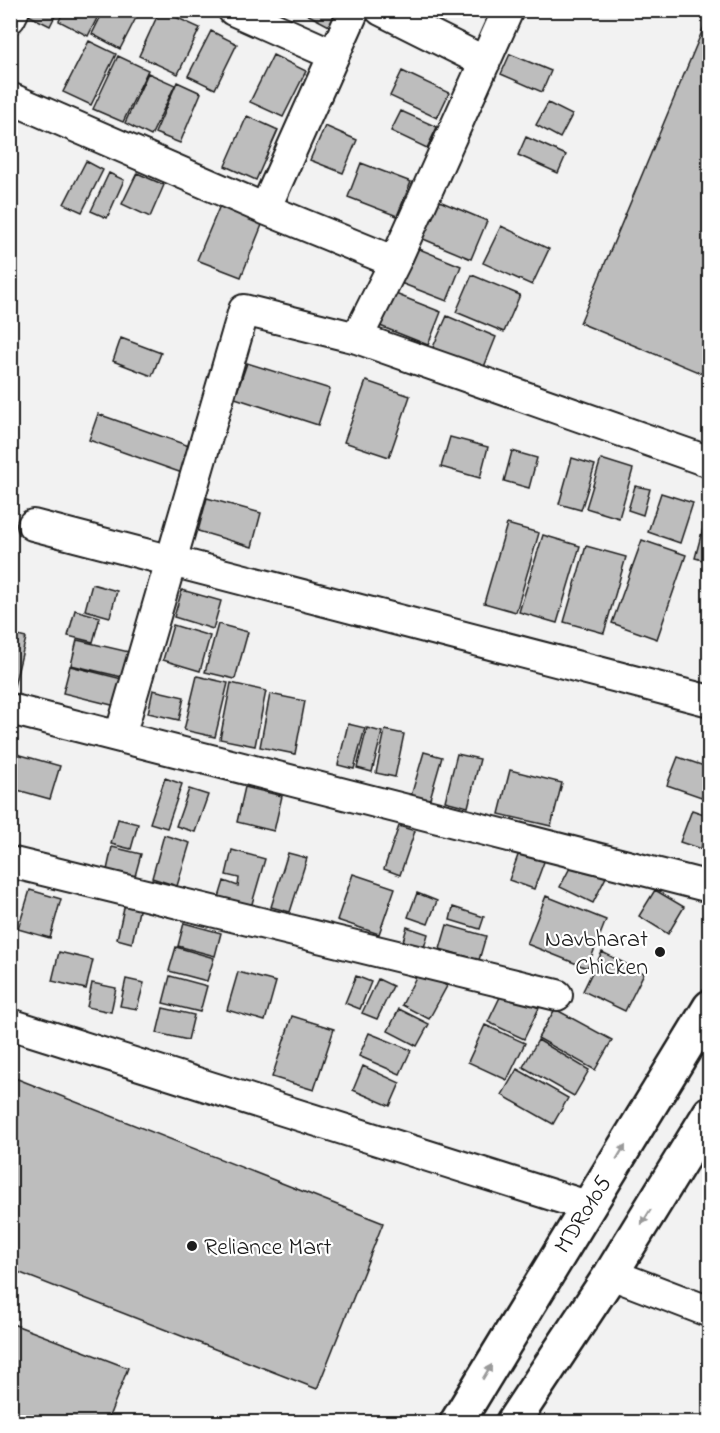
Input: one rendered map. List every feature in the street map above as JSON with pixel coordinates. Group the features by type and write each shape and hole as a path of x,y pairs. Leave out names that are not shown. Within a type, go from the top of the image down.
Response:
{"main road":[{"name":"MDR0105","path":"457,1422 710,1007"},
{"path":"513,1422 611,1274 710,1113"}],"street":[{"path":"10,18 14,10"},
{"path":"233,10 334,55"},
{"path":"265,209 354,10"},
{"path":"381,10 485,62"},
{"path":"357,338 394,262 508,10"},
{"path":"10,98 265,209 394,262"},
{"path":"120,736 244,310 357,338 710,462"},
{"path":"33,525 710,701"},
{"path":"10,709 710,886"},
{"path":"10,862 557,995"},
{"path":"10,1024 587,1206"},
{"path":"611,1274 710,1312"}],"building":[{"path":"25,10 58,10 50,26 24,13"},
{"path":"64,10 101,10 88,36 59,21"},
{"path":"104,10 140,10 120,49 92,34"},
{"path":"160,10 200,28 178,74 139,56"},
{"path":"299,10 338,10 331,27"},
{"path":"706,22 710,24 710,377 580,323"},
{"path":"211,31 237,44 215,89 188,76"},
{"path":"89,41 116,54 91,105 63,92"},
{"path":"510,54 551,71 542,92 501,74"},
{"path":"273,55 306,71 283,117 250,102"},
{"path":"118,56 148,70 123,122 93,109"},
{"path":"402,71 449,93 437,118 390,96"},
{"path":"148,73 175,85 151,136 125,123"},
{"path":"177,82 201,93 180,143 155,133"},
{"path":"548,103 572,115 560,138 536,125"},
{"path":"401,111 437,127 427,148 391,131"},
{"path":"247,116 278,130 256,180 225,166"},
{"path":"325,126 357,140 343,173 310,160"},
{"path":"526,137 566,155 558,173 518,155"},
{"path":"86,161 103,170 82,212 64,204"},
{"path":"361,163 411,182 397,216 348,197"},
{"path":"109,173 124,180 107,218 91,211"},
{"path":"137,173 164,185 150,217 122,204"},
{"path":"437,200 487,221 471,259 421,238"},
{"path":"221,203 264,220 241,277 197,260"},
{"path":"501,226 549,249 532,285 483,263"},
{"path":"412,246 461,266 447,301 398,282"},
{"path":"472,275 520,295 504,332 456,312"},
{"path":"393,293 441,312 428,345 380,326"},
{"path":"447,316 496,337 480,377 429,356"},
{"path":"121,338 161,353 152,376 113,361"},
{"path":"247,363 330,389 318,425 235,398"},
{"path":"366,381 410,396 389,457 344,442"},
{"path":"98,414 192,447 182,473 89,440"},
{"path":"450,437 488,447 480,478 441,467"},
{"path":"512,451 537,458 529,488 504,481"},
{"path":"572,458 595,465 581,510 559,504"},
{"path":"601,459 633,469 619,518 586,508"},
{"path":"635,486 650,489 643,515 628,510"},
{"path":"661,493 693,503 680,543 648,532"},
{"path":"207,498 261,513 252,547 198,531"},
{"path":"710,502 710,562 695,558"},
{"path":"507,524 539,533 516,612 484,603"},
{"path":"543,535 580,546 557,623 519,612"},
{"path":"642,540 686,555 657,639 612,623"},
{"path":"586,546 626,557 604,633 564,622"},
{"path":"92,584 117,591 110,617 85,610"},
{"path":"182,590 221,601 213,629 174,617"},
{"path":"75,610 100,617 93,642 68,636"},
{"path":"218,624 248,632 235,679 205,672"},
{"path":"173,625 210,636 200,671 163,660"},
{"path":"10,634 26,638 14,686 10,685"},
{"path":"77,640 129,652 122,677 71,665"},
{"path":"70,666 122,679 116,706 63,693"},
{"path":"197,676 228,683 215,737 184,730"},
{"path":"231,683 266,691 255,746 220,739"},
{"path":"153,690 184,697 179,720 148,713"},
{"path":"270,694 305,701 295,754 260,747"},
{"path":"348,724 365,728 354,769 338,765"},
{"path":"367,728 382,732 372,772 357,768"},
{"path":"385,730 404,734 395,777 376,773"},
{"path":"10,752 60,766 50,799 10,788"},
{"path":"424,752 442,757 429,802 411,796"},
{"path":"457,754 480,759 468,807 445,801"},
{"path":"678,757 710,768 710,800 667,785"},
{"path":"510,770 562,783 551,826 499,814"},
{"path":"165,778 182,784 167,828 150,823"},
{"path":"245,787 282,796 274,831 237,822"},
{"path":"189,789 208,795 195,832 176,826"},
{"path":"692,810 710,816 701,849 680,842"},
{"path":"118,819 138,824 131,849 111,844"},
{"path":"399,826 415,831 400,875 384,869"},
{"path":"164,835 190,843 177,886 152,878"},
{"path":"112,847 141,854 135,876 107,870"},
{"path":"232,850 265,859 249,914 217,904 224,881 238,886 239,878 226,875"},
{"path":"520,850 545,859 534,889 509,880"},
{"path":"288,853 307,858 290,912 271,907"},
{"path":"573,862 606,877 593,903 560,887"},
{"path":"353,874 395,888 379,934 337,920"},
{"path":"30,890 61,899 50,938 18,929"},
{"path":"655,890 684,907 668,934 639,916"},
{"path":"417,893 437,901 428,924 408,917"},
{"path":"546,896 606,920 587,968 527,944"},
{"path":"125,903 140,906 132,943 117,939"},
{"path":"453,907 484,917 480,929 450,920"},
{"path":"184,923 221,933 215,956 178,946"},
{"path":"447,925 486,936 479,960 440,949"},
{"path":"407,927 428,934 423,951 402,945"},
{"path":"176,947 214,958 207,981 169,971"},
{"path":"59,952 93,960 86,989 52,981"},
{"path":"602,952 644,973 625,1011 583,991"},
{"path":"419,971 447,986 429,1019 402,1005"},
{"path":"238,972 276,982 265,1021 227,1010"},
{"path":"170,976 207,986 200,1012 163,1003"},
{"path":"356,976 371,982 360,1009 345,1003"},
{"path":"126,979 144,983 137,1009 120,1006"},
{"path":"378,979 393,986 377,1019 362,1013"},
{"path":"92,983 116,988 111,1012 87,1007"},
{"path":"503,991 539,1008 524,1039 488,1022"},
{"path":"163,1008 194,1015 188,1040 157,1033"},
{"path":"399,1009 429,1024 417,1046 388,1031"},
{"path":"555,1009 612,1040 595,1070 538,1038"},
{"path":"292,1016 334,1029 314,1090 272,1077"},
{"path":"485,1025 525,1043 507,1080 468,1062"},
{"path":"369,1033 411,1050 400,1074 359,1056"},
{"path":"538,1040 589,1070 574,1096 523,1067"},
{"path":"363,1066 400,1083 390,1106 353,1090"},
{"path":"517,1069 568,1098 553,1124 502,1095"},
{"name":"Reliance Mart","path":"10,1076 383,1223 317,1389 10,1269"},
{"path":"10,1323 128,1368 107,1422 10,1422"}],"place":[{"name":"Navbharat Chicken","path":"660,952"},
{"name":"Reliance Mart","path":"192,1246"}]}
